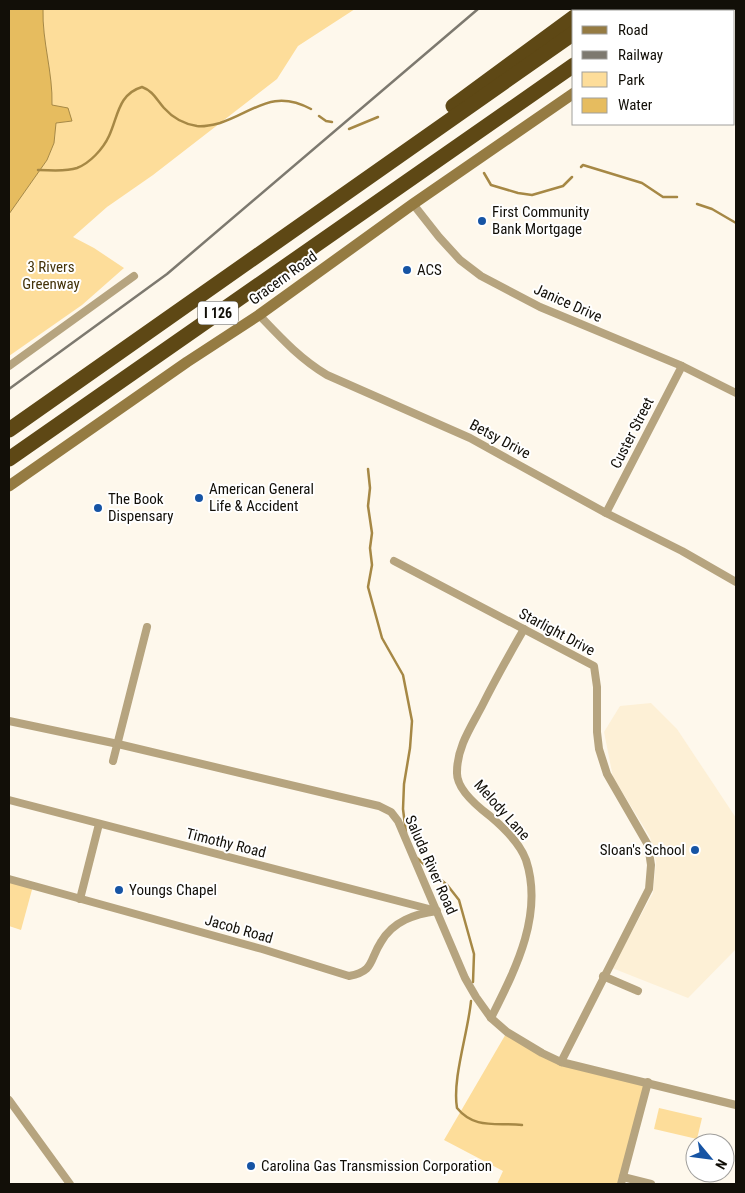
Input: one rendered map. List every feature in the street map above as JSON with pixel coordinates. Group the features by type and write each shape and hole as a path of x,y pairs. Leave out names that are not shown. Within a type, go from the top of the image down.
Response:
{"highway":[{"path":"247,263 377,161 572,18"},
{"name":"I 126","path":"9,430 572,34"},
{"name":"I 126","path":"9,459 572,66"}],"street":[{"name":"Gracern Road","path":"9,486 258,315 413,204 572,94"},
{"name":"Janice Drive","path":"413,204 460,260 481,276 540,307 682,366 736,393"},
{"path":"9,366 134,276"},
{"name":"Betsy Drive","path":"258,315 295,353 327,375 470,438 606,513 682,551 736,582"},
{"name":"Custer Street","path":"606,513 682,366"},
{"name":"Starlight Drive","path":"394,561 594,666 597,687 599,749 607,774 648,845 651,865 649,889 561,1062"},
{"path":"113,761 147,627"},
{"name":"Melody Lane","path":"490,1018 515,969 526,938 531,909 530,880 526,859 519,846 497,822 474,804 456,774 461,746 499,672 524,629"},
{"name":"Saluda River Road","path":"9,720 379,806 391,812 398,821 465,978 490,1018 525,1044 561,1062 736,1105"},
{"name":"Timothy Road","path":"9,800 437,911"},
{"path":"80,900 99,824"},
{"name":"Jacob Road","path":"9,879 262,949 349,976 361,974 369,967 381,941 401,922 418,914 437,911"},
{"path":"604,976 638,991"},
{"path":"648,1082 622,1181 651,1184"},
{"path":"9,1100 70,1184"}],"shaded area":[{"name":"Sloan's School","path":"651,703 677,729 736,818 736,949 688,998 612,968 653,893 656,862 650,837 613,777 604,732 620,706"}],"green space":[{"name":"3 Rivers Greenway","path":"43,9 355,9 298,46 277,79 153,175 107,207 73,237 94,248 124,268 82,305 9,356 9,214 47,160 54,143 56,123 72,121 52,106"},
{"path":"9,879 33,886 21,930 9,926"},
{"path":"507,1032 542,1053 648,1082 621,1184 497,1184 503,1171 444,1140"},
{"path":"659,1108 702,1118 698,1133 685,1133 685,1136 654,1129"}],"water":[{"path":"9,9 43,9 52,105 68,108 72,121 56,123 54,143 47,160 9,214"}],"waterway":[{"path":"38,170 77,168 91,159 100,151 106,141 123,101 134,90 142,87 152,93 164,108 175,117 187,124 197,126 220,123 274,101 297,103 311,109"},
{"path":"319,116 326,121 332,122"},
{"path":"349,129 378,117"},
{"path":"581,167 583,165 642,183 663,197 677,197"},
{"path":"484,173 491,185 532,195 563,186 572,177"},
{"path":"697,204 712,209 736,223"},
{"path":"368,469 370,488 368,506 372,533 370,548 372,565 368,587 382,638 403,675 412,721 404,784 403,809 406,833"},
{"path":"417,858 448,886 459,900 474,954 473,982"},
{"path":"471,1001 458,1070 457,1108 471,1120 487,1124 522,1125"}],"railway":[{"path":"9,389 167,274 478,9"}],"place":[{"name":"First Community Bank Mortgage","path":"482,221"},
{"name":"ACS","path":"407,270"},
{"name":"American General Life & Accident","path":"199,498"},
{"name":"The Book Dispensary","path":"98,508"},
{"name":"Sloan's School","path":"695,850"},
{"name":"Youngs Chapel","path":"119,890"},
{"name":"Carolina Gas Transmission Corporation","path":"251,1166"}]}
